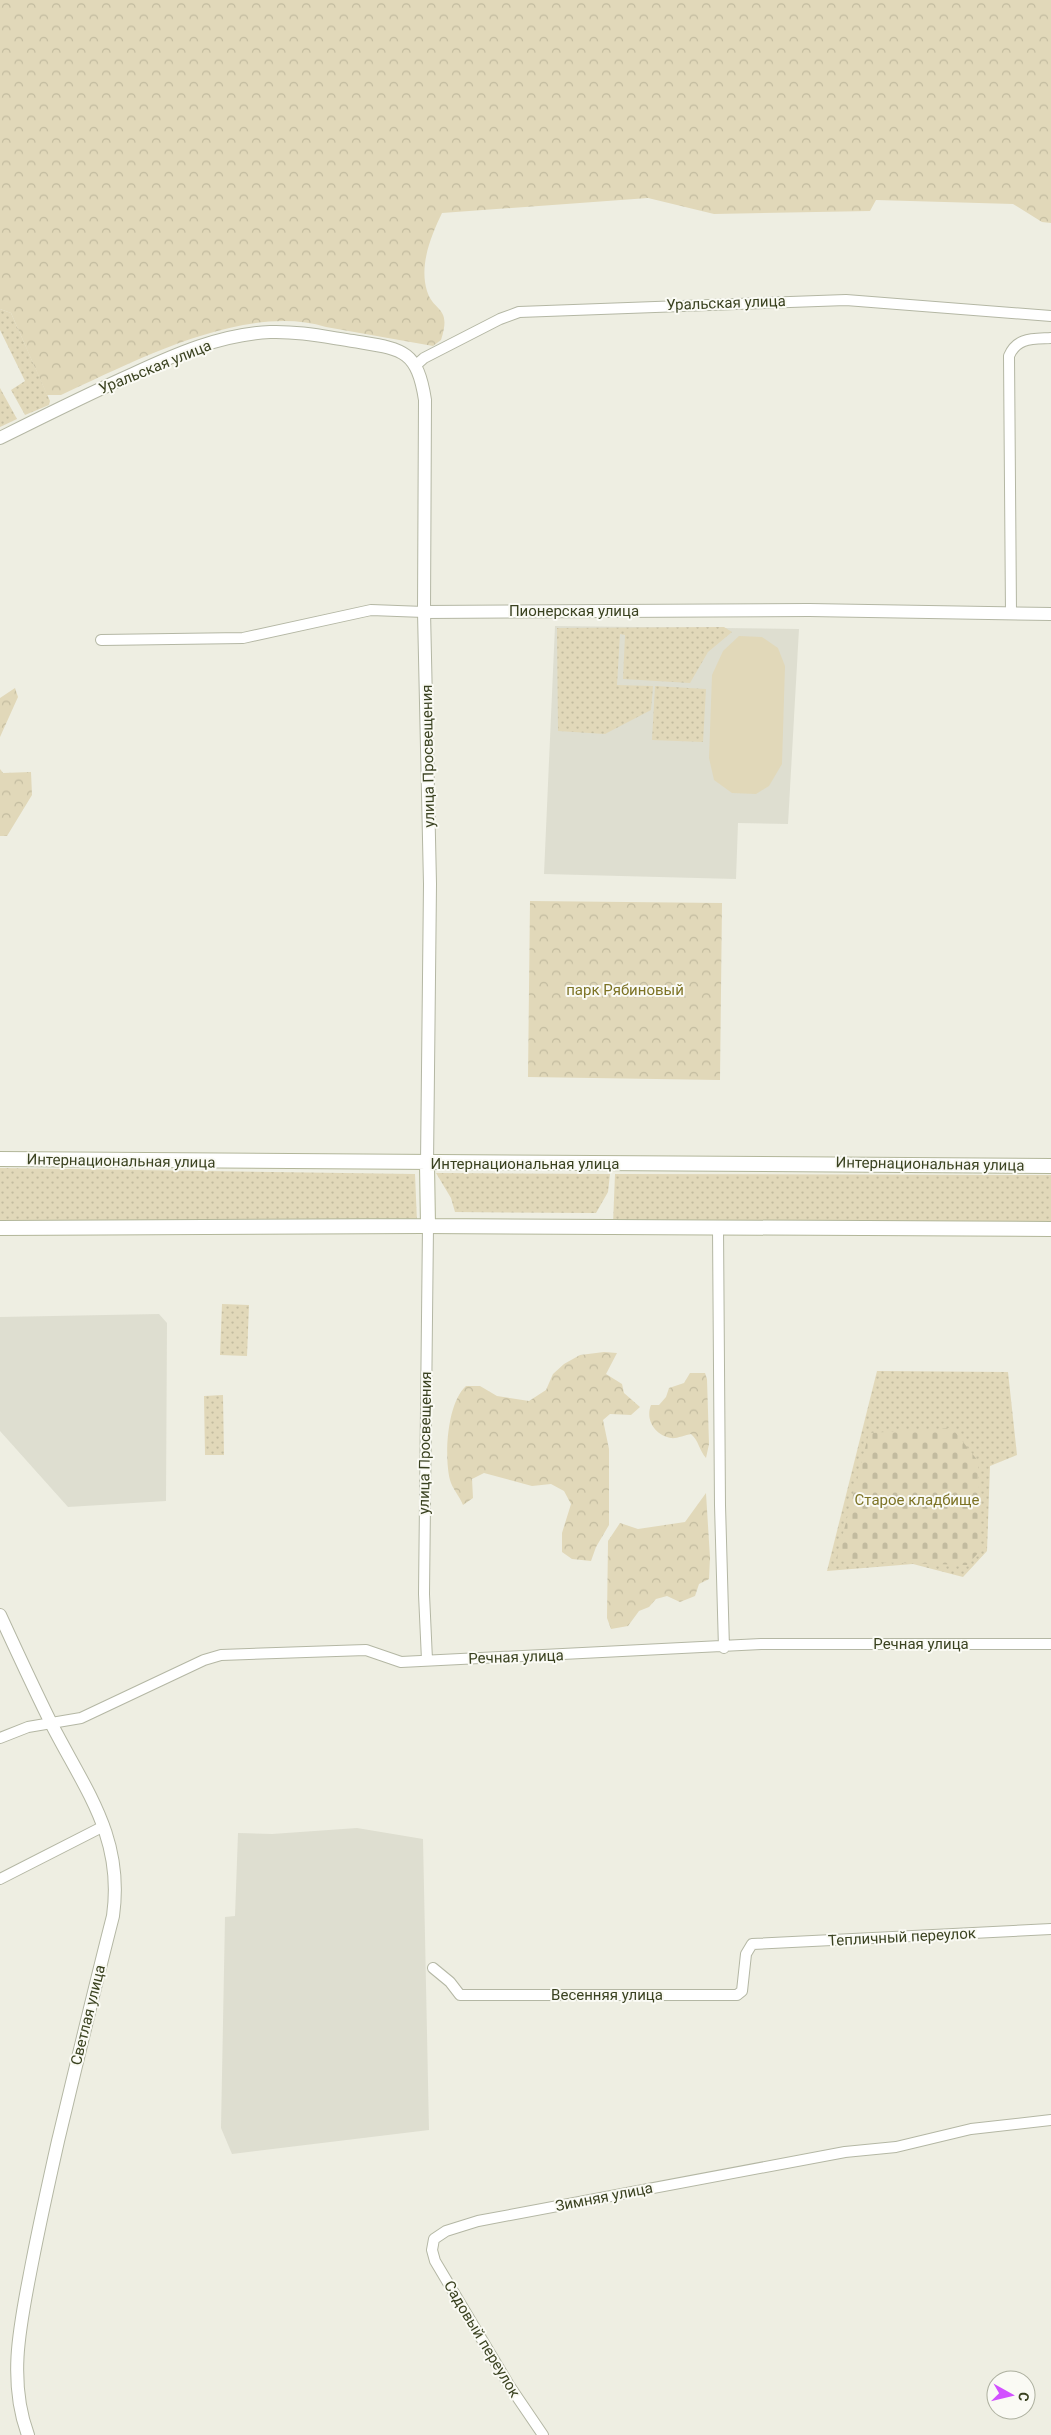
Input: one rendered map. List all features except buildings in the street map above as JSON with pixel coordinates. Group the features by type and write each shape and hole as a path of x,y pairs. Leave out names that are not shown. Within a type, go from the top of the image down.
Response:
{"main road":[{"name":"Интернациональная улица","path":"0,1159 427,1164 1051,1166"},
{"path":"427,1164 428,1226"},
{"path":"0,1228 428,1226 1051,1229"}],"street":[{"name":"Уральская улица","path":"415,366 424,358 484,327 519,312 846,300 1051,316"},
{"name":"Уральская улица","path":"0,438 99,388 165,359 227,339 270,332 303,334 389,347 407,354"},
{"path":"1011,613 1009,356 1012,348 1022,340 1051,338"},
{"name":"улица Просвещения","path":"407,354 421,376 424,400 424,612 430,911 427,1164"},
{"name":"Пионерская улица","path":"101,640 243,638 371,610 424,612 809,610 1051,614"},
{"name":"улица Просвещения","path":"427,1660 424,1584 428,1226"},
{"path":"718,1228 720,1505 724,1648"},
{"name":"Светлая улица","path":"0,1615 51,1723 104,1826 114,1858 116,1876 113,1916 48,2179 20,2324 17,2358 17,2394 21,2417 28,2435"},
{"name":"Речная улица","path":"0,1738 28,1727 81,1718 204,1660 221,1655 366,1650 401,1662 782,1644 1051,1644"},
{"path":"0,1879 104,1826"},
{"name":"Тепличный переулок","path":"752,1944 1051,1929"},
{"name":"Весенняя улица","path":"433,1968 450,1982 460,1995 737,1995 742,1991 746,1954 752,1944"},
{"name":"Зимняя улица","path":"434,2239 446,2231 478,2221 845,2152 896,2147 971,2129 1051,2120"},
{"name":"Садовый переулок","path":"434,2239 432,2250 435,2261 509,2385 543,2435"}],"shaded area":[{"path":"555,626 799,629 788,824 738,823 736,879 544,874"},
{"path":"159,1314 167,1323 166,1501 68,1507 0,1431 0,1317"},
{"path":"357,1828 423,1839 429,2130 232,2154 221,2128 225,1917 235,1916 238,1833 272,1834"}],"green space":[{"path":"0,0 1051,0 1051,223 1042,222 1013,204 876,200 870,211 714,214 648,198 442,213 430,241 424,271 427,291 430,298 441,311 444,321 441,340 433,346 294,321 261,322 190,339 155,352 61,395 47,395 11,313 0,309"},
{"path":"0,309 11,313 50,401 49,405 25,415 11,390 25,381 0,330"},
{"path":"0,388 17,419 0,427"},
{"path":"724,627 732,632 708,652 690,683 623,679 625,635 620,634 617,685 653,686 651,710 605,734 558,731 557,628"},
{"path":"739,636 762,637 778,648 785,666 782,764 769,786 756,794 732,793 714,780 709,758 712,675 723,651"},
{"path":"655,686 706,689 703,742 652,740"},
{"path":"15,688 18,697 0,737 0,698"},
{"path":"0,769 3,773 31,772 32,795 7,836 0,836"},
{"name":"парк Рябиновый","path":"530,901 722,903 720,1080 528,1077"},
{"path":"0,1168 415,1174 417,1222 0,1222"},
{"path":"436,1173 610,1174 608,1192 596,1213 455,1212 451,1198"},
{"path":"615,1174 1051,1175 1051,1221 613,1224"},
{"path":"222,1304 249,1305 247,1356 220,1355"},
{"path":"604,1352 617,1353 606,1374 622,1384 624,1393 640,1407 631,1415 610,1414 603,1420 609,1449 609,1525 596,1547 591,1561 572,1559 562,1552 562,1533 571,1504 564,1491 551,1484 532,1486 484,1473 472,1479 473,1498 463,1505 452,1486 448,1470 447,1444 451,1417 455,1404 466,1386 480,1386 497,1396 529,1401 546,1390 553,1374 564,1364 580,1355"},
{"path":"877,1371 1008,1372 1017,1455 990,1466 987,1551 963,1577 913,1564 827,1571"},
{"path":"690,1373 705,1373 707,1379 709,1444 706,1458 691,1434 673,1438 660,1434 653,1426 649,1416 651,1405 659,1405 666,1397 669,1388 684,1383"},
{"path":"223,1395 224,1455 205,1455 204,1396"},
{"name":"Старое кладбище","path":"952,1428 978,1461 981,1550 967,1565 836,1561 869,1433"},
{"path":"706,1493 710,1558 709,1579 699,1584 695,1596 680,1602 667,1596 656,1599 649,1607 639,1611 628,1626 611,1629 607,1618 608,1541 620,1523 638,1529 685,1522"}]}
